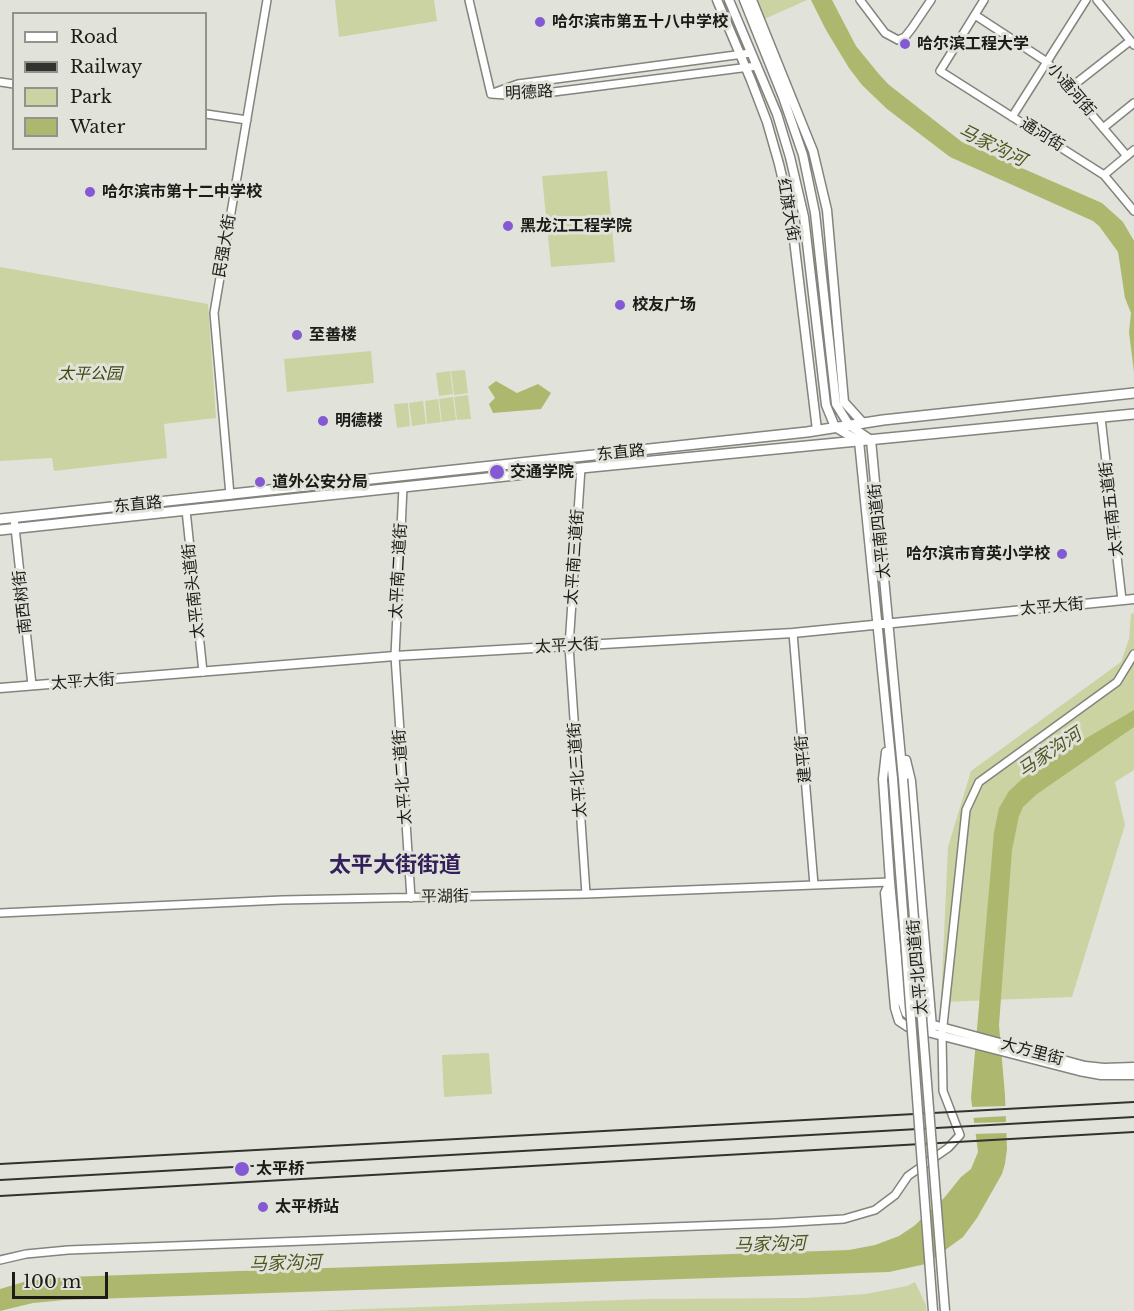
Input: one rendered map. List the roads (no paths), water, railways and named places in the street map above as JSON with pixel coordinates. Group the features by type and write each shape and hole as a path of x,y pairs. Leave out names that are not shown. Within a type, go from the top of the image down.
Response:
{"highway":[{"name":"东直路","path":"0,519 817,430 1130,393"},
{"name":"东直路","path":"0,530 581,468 1131,414"}],"main road":[{"name":"红旗大街","path":"717,0 767,122 791,215 817,430"},
{"name":"红旗大街","path":"729,0 777,114 790,157 804,217 826,405 835,427"},
{"name":"红旗大街","path":"744,0 803,155 815,213 836,404 849,425"},
{"path":"752,0 813,152 827,210 844,402 863,423"},
{"path":"849,425 871,440"},
{"path":"835,427 859,441"},
{"name":"太平南四道街","path":"871,440 889,623"},
{"name":"太平南四道街","path":"859,441 877,624"},
{"name":"太平大街","path":"0,688 395,656 793,633 1134,599"},
{"name":"太平北四道街","path":"889,623 901,738 945,1311"},
{"name":"太平北四道街","path":"877,624 889,734 933,1311"},
{"name":"大方里街","path":"889,734 883,778 890,882 885,893 896,1014 899,1021 905,1026 932,1029 1095,1074 1134,1074"},
{"path":"901,738 911,781 932,1029"},
{"name":"大方里街","path":"1022,1053 1093,1067 1134,1067"}],"street":[{"name":"民强大街","path":"230,495 214,313 267,0"},
{"path":"469,0 491,94"},
{"path":"860,0 885,33 898,40 905,37 931,0"},
{"path":"975,15 984,0"},
{"path":"1012,117 1086,0"},
{"path":"1070,88 1132,43 1097,0"},
{"name":"小通河街","path":"975,15 1047,62 1127,156"},
{"name":"通河街","path":"975,15 940,71 1104,175 1134,211"},
{"name":"明德路","path":"491,94 518,84 751,53"},
{"name":"明德路","path":"491,94 522,96 756,66"},
{"path":"1103,128 1134,103"},
{"path":"207,114 247,120"},
{"path":"1104,175 1134,150"},
{"name":"太平南五道街","path":"1101,418 1122,600"},
{"name":"太平南三道街","path":"569,646 581,468"},
{"name":"太平南二道街","path":"395,656 403,487"},
{"name":"太平南头道街","path":"186,510 203,672"},
{"name":"南西树街","path":"14,518 32,685"},
{"name":"建平街","path":"793,633 814,885"},
{"name":"太平北三道街","path":"569,646 586,894"},
{"path":"0,1260 26,1254 69,1250 844,1219 875,1210 895,1195 908,1176 948,1148 960,1135 944,1091 942,1032 966,810 979,782 1117,682 1134,654"},
{"name":"太平北二道街","path":"395,656 411,898"},
{"name":"平湖街","path":"0,913 282,900 586,894 890,882"}],"water":[{"path":"811,0 832,0 856,46 888,84 962,142 1102,203 1123,222 1134,241 1134,372 1129,332 1131,313 1125,298 1118,252 1099,226 1093,221 950,157 887,109 862,85 849,68"},
{"path":"496,381 517,393 538,384 551,393 541,409 493,413 489,404 495,398 488,387"},
{"path":"1134,710 1134,727 1037,794 1023,807 1019,816 1012,850 999,1025 1005,1095 1007,1149 1005,1164 1002,1174 977,1218 963,1237 926,1264 889,1272 64,1300 33,1303 0,1311 0,1289 27,1281 66,1277 849,1250 875,1245 899,1236 914,1226 944,1198 961,1177 971,1169 978,1152 971,1098 994,832 999,808 1009,791 1044,763"}],"railway":[{"path":"0,1164 1134,1102"},
{"path":"0,1180 1134,1117"},
{"path":"0,1196 1134,1132"}],"place":[{"name":"哈尔滨市第五十八中学校","path":"540,22"},
{"name":"哈尔滨工程大学","path":"905,44"},
{"name":"哈尔滨市第十二中学校","path":"90,192"},
{"name":"黑龙江工程学院","path":"508,226"},
{"name":"校友广场","path":"620,305"},
{"name":"至善楼","path":"297,335"},
{"name":"明德楼","path":"323,421"},
{"name":"交通学院","path":"497,472"},
{"name":"道外公安分局","path":"260,482"},
{"name":"哈尔滨市育英小学校","path":"1062,554"},
{"name":"太平桥","path":"242,1169"},
{"name":"太平桥站","path":"263,1207"}],"district":[{"name":"太平大街街道","path":"395,866"}],"water label":[{"name":"马家沟河","path":"992,146"},
{"name":"马家沟河","path":"1050,753"},
{"name":"马家沟河","path":"770,1245"},
{"name":"马家沟河","path":"285,1264"}],"park label":[{"name":"太平公园","path":"90,374"}]}
